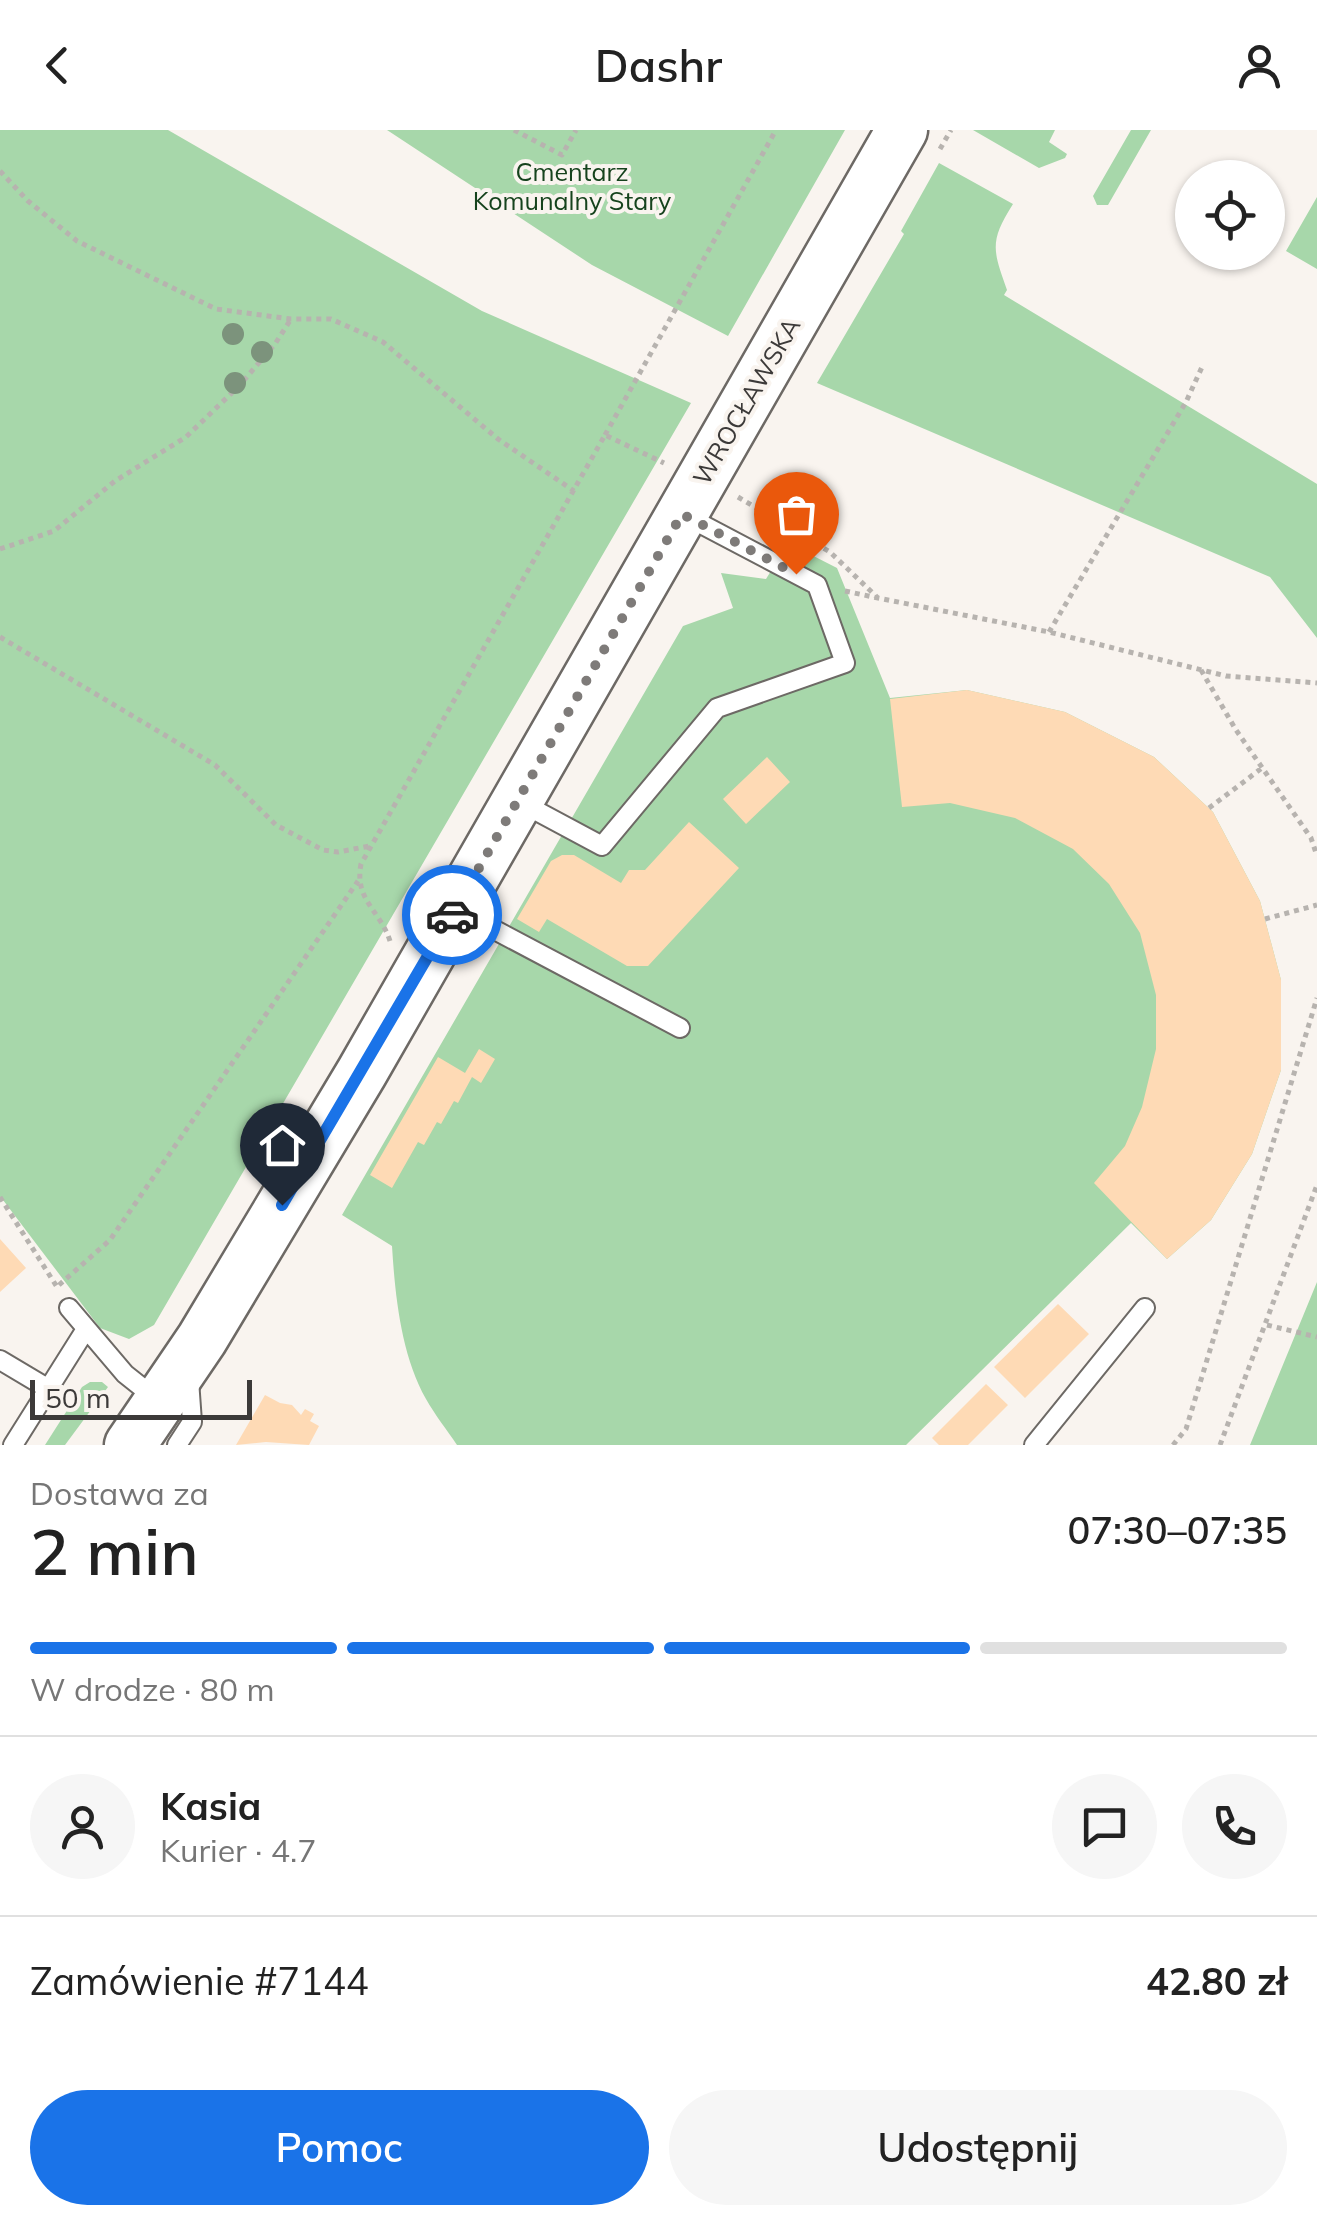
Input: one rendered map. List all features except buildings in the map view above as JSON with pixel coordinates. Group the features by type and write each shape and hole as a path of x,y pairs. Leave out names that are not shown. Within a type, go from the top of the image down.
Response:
{"main road":[{"name":"WROCŁAWSKA","path":"130,1445 168,1423 188,1358 362,1072 518,801 707,497 902,130"}],"lane":[{"path":"518,801 602,846 717,708 845,662 817,586 707,497"},
{"path":"456,909 680,1028"},
{"path":"68,1308 168,1423"},
{"path":"1034,1445 1145,1308"},
{"path":"13,1445 86,1329"},
{"path":"0,1360 46,1388"}],"path":[{"path":"514,130 562,155 576,130"},
{"path":"57,1287 110,1240 358,881 361,864 776,130"},
{"path":"0,171 28,201 77,241 216,309 291,319 331,319 383,342 498,439 574,491"},
{"path":"0,549 54,530 115,481 186,437 239,386 291,319"},
{"path":"1049,632 1186,402 1202,366"},
{"path":"605,435 707,497 830,552 878,598 1049,632 1226,676 1317,683"},
{"path":"0,636 214,766 276,825 323,850 338,852 372,845"},
{"path":"1200,670 1236,730 1311,838 1317,856"},
{"path":"1209,808 1263,767"},
{"path":"358,881 390,942"},
{"path":"1265,919 1317,906"},
{"path":"1173,1445 1186,1429 1205,1372 1317,998"},
{"path":"1220,1445 1317,1185"},
{"path":"0,1196 68,1308"},
{"path":"1266,1325 1317,1337"}],"green space":[{"path":"0,130 168,130 482,311 691,403 154,1325 129,1339 100,1328 3,1200 0,1202"},
{"name":"Cmentarz Komunalny Stary","path":"387,130 845,130 728,336 592,265"},
{"path":"973,130 1055,130 1049,142 1067,154 1039,168"},
{"path":"1131,130 1151,130 1108,205 1097,205 1093,196"},
{"path":"939,163 1013,204 1000,228 996,246 1007,290 1004,295 1317,484 1317,638 1270,577 817,383 904,234 901,231"},
{"path":"1317,197 1317,269 1286,251"},
{"path":"788,543 837,568 890,698 967,690 1065,712 1154,757 1213,812 1260,901 1281,980 1281,1070 1252,1154 1211,1220 1167,1259 1131,1223 906,1445 457,1445 417,1382 397,1304 392,1246 342,1215 683,626 733,608 721,573 766,579"},
{"path":"1317,1282 1317,1445 1250,1445"},
{"path":"102,1382 108,1387 65,1445 45,1445 82,1387"}],"way so far":[{"path":"452,915 682,514 796,574"}],"route":[{"path":"282,1205 452,915"}]}
